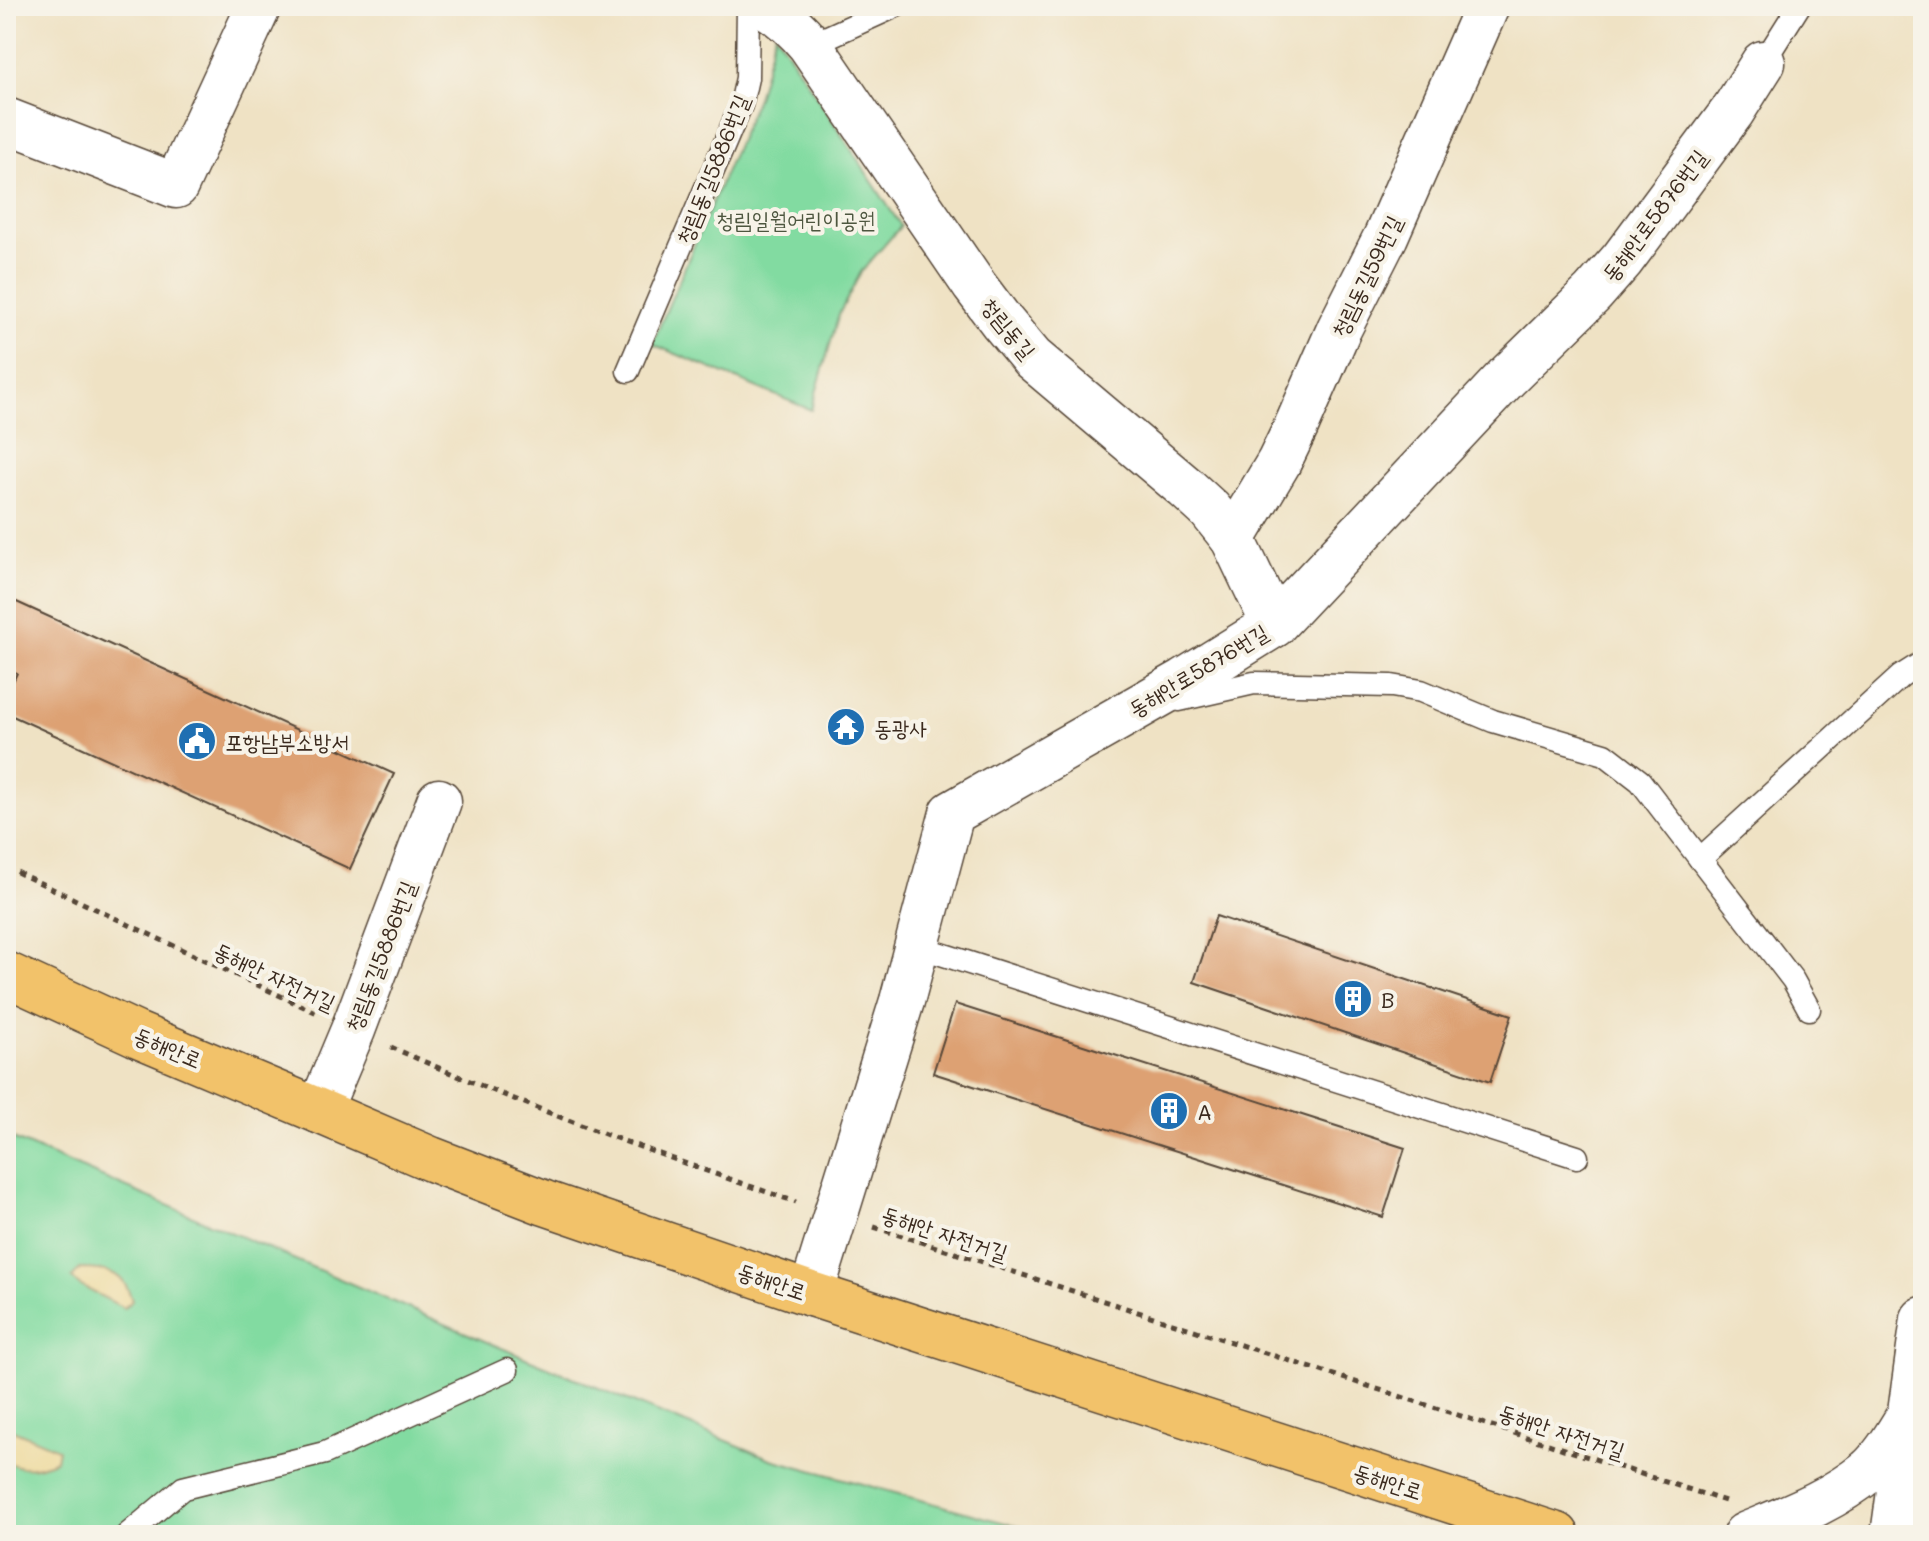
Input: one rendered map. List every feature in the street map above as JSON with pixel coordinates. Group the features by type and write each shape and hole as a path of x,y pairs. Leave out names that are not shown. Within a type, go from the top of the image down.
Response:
{"main road":[{"name":"동해안로","path":"6,974 136,1034 431,1159 545,1203 811,1294 1557,1535"}],"street":[{"path":"6,120 176,186 259,6"},
{"name":"청림동길","path":"766,6 789,22 810,45 974,285 1032,358 1210,510 1233,539 1263,618"},
{"name":"청림동길59번길","path":"1233,539 1279,462 1339,329 1386,236 1487,6"},
{"name":"동해안로5876번길","path":"811,1294 902,1001 952,813 1184,681 1263,618 1593,293 1622,260 1732,112 1763,63"},
{"name":"청림동길5886번길","path":"319,1111 353,1030 439,801"},
{"path":"1893,1535 1916,1431 1923,1319"},
{"path":"1741,1520 1821,1502 1869,1470 1889,1448 1916,1431"}],"lane":[{"name":"청림동길5886번길","path":"628,371 741,105 747,78 748,6"},
{"path":"810,45 896,6"},
{"path":"1763,63 1799,6"},
{"path":"1254,683 1263,618"},
{"path":"1700,859 1901,676 1923,662"},
{"path":"1127,713 1254,683 1392,686 1421,691 1493,721 1605,754 1640,781 1793,980 1809,1009"},
{"path":"916,946 1577,1157"},
{"path":"127,1535 183,1488 325,1453 507,1370"}],"path":[{"name":"동해안 자전거길","path":"6,867 438,1068 657,1154 1741,1520"}],"green space":[{"name":"청림일월어린이공원","path":"775,33 901,226 861,272 839,314 811,410 652,344 757,98"},
{"path":"6,1136 487,1342 771,1459 1049,1535 6,1535"}],"sand":[{"path":"80,1269 114,1274 124,1283 132,1301 124,1308 79,1285 72,1278"},
{"path":"6,1427 58,1449 56,1460 31,1468 6,1461"}],"building":[{"name":"포항남부소방서","path":"10,599 394,774 350,869 6,713 6,697 17,673 6,668 6,607"},
{"name":"B","path":"1216,916 1512,1015 1490,1082 1194,982"},
{"name":"A","path":"955,1004 1405,1148 1383,1217 933,1073"}],"place":[{"name":"동광사","path":"846,727"},
{"name":"포항남부소방서","path":"197,741"},
{"name":"B","path":"1353,999"},
{"name":"A","path":"1169,1111"}]}
